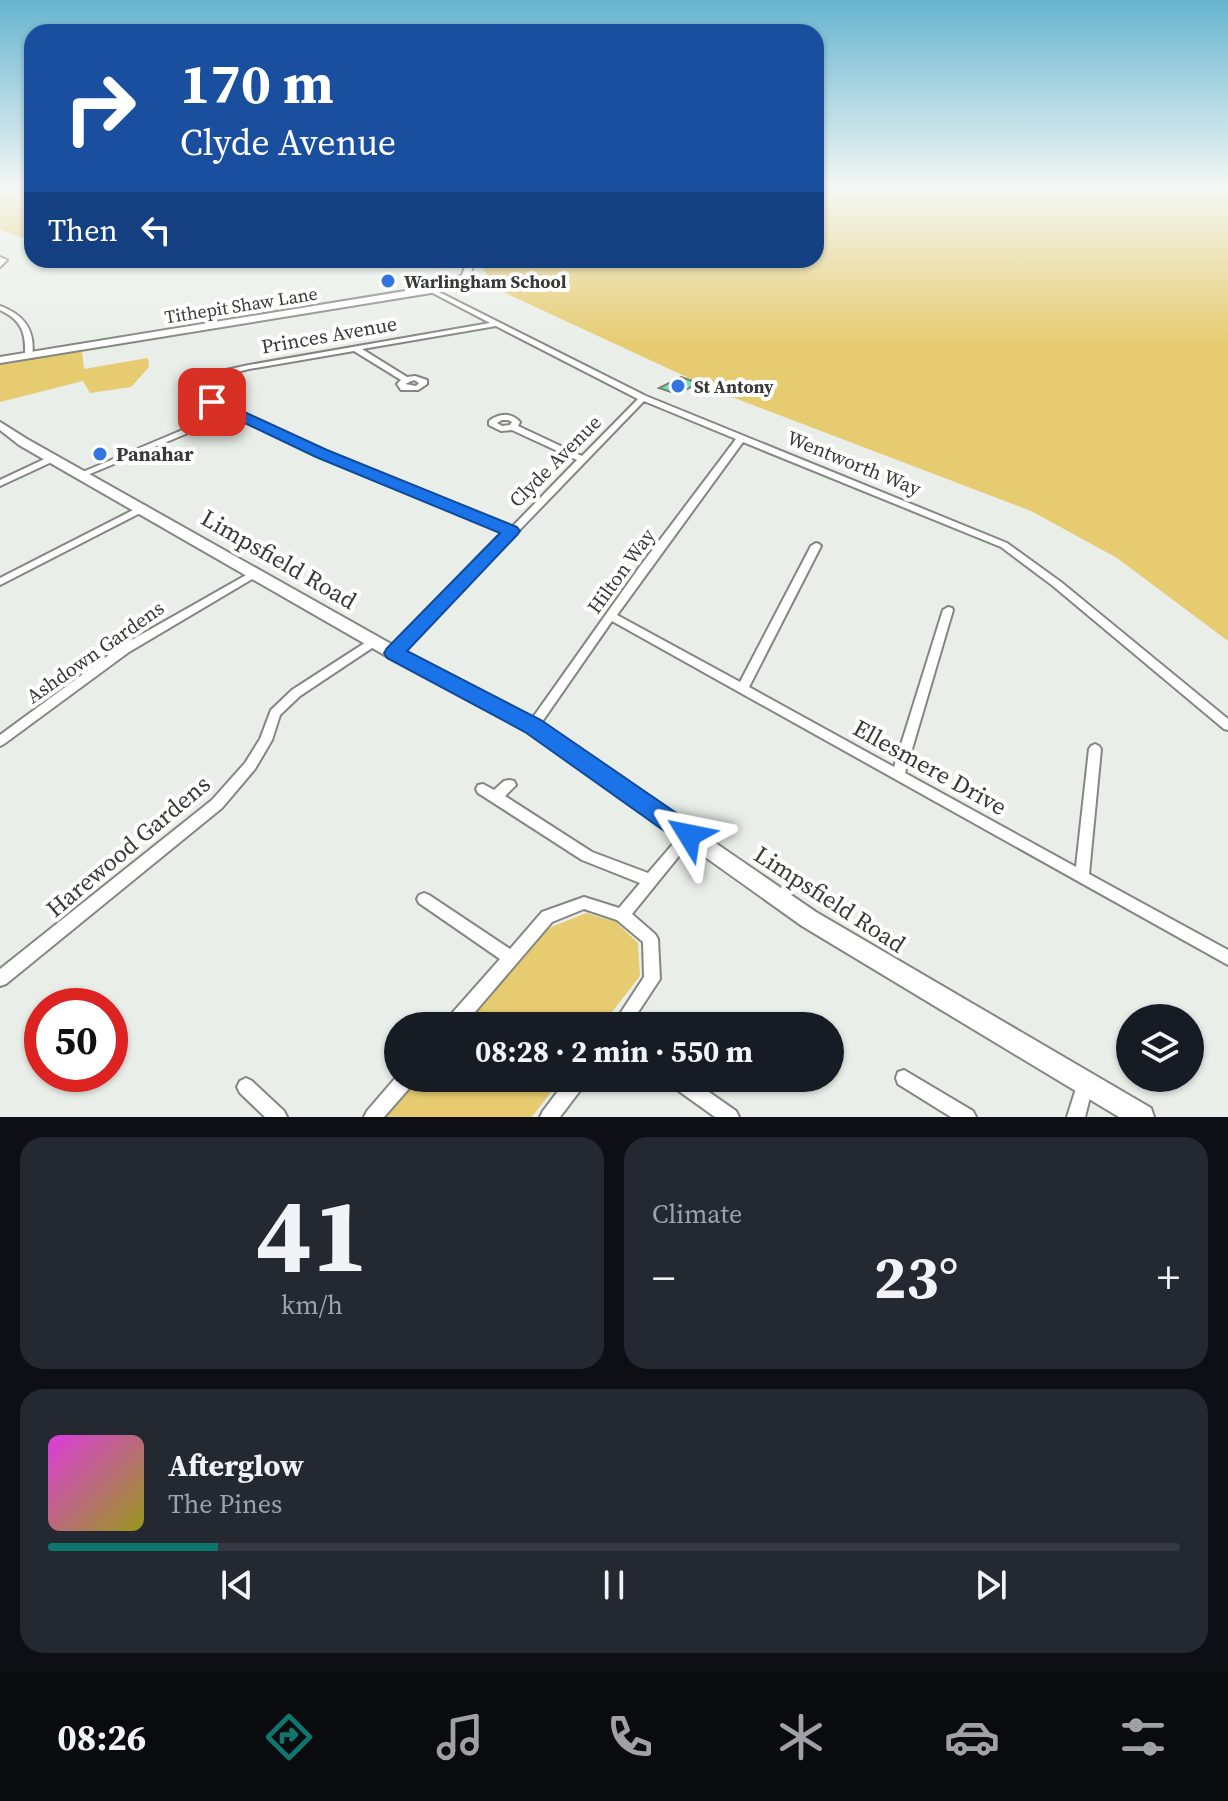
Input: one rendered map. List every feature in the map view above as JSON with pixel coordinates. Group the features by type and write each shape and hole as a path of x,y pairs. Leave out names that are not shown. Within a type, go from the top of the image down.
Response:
{"main road":[{"name":"Tithepit Shaw Lane","path":"0,360 431,290 466,276 469,268"},
{"name":"Limpsfield Road","path":"0,425 394,653 533,726 809,919 1142,1117"}],"street":[{"path":"0,259 4,260 0,265"},
{"name":"Wentworth Way","path":"431,290 643,398 1004,545 1057,584 1228,726"},
{"path":"0,308 18,315 24,324 30,338 29,356"},
{"name":"Princes Avenue","path":"495,324 249,367 192,383 190,387 231,412 321,454 511,531"},
{"path":"356,349 406,380"},
{"name":"Clyde Avenue","path":"394,653 643,398"},
{"path":"82,474 231,412"},
{"path":"513,427 582,459"},
{"name":"Hilton Way","path":"533,726 741,438"},
{"path":"0,483 53,458"},
{"path":"0,582 143,508"},
{"path":"742,689 816,546"},
{"name":"Ashdown Gardens","path":"0,741 125,649 255,573"},
{"path":"898,774 948,610"},
{"name":"Ellesmere Drive","path":"611,616 1228,958"},
{"name":"Harewood Gardens","path":"0,979 217,804 250,766 266,740 275,713 296,693 374,641"},
{"path":"1082,876 1095,749"},
{"path":"509,785 490,792 587,856 649,880"},
{"path":"622,915 689,835"},
{"path":"424,899 511,958"},
{"path":"464,1012 547,917 584,903 622,915 650,939 652,979 630,1012"},
{"path":"904,1078 967,1117"},
{"path":"1076,1117 1086,1083"},
{"path":"246,1087 278,1117"},
{"path":"373,1117 395,1092"},
{"path":"549,1117 568,1092"},
{"path":"695,1092 730,1117"}],"shaded area":[{"path":"824,240 1228,240 1228,641 1117,558 1031,511 719,392 486,284 489,277 482,268 824,268"},
{"path":"82,351 84,369 148,358 149,367 131,387 90,393 83,381 0,402 0,364"},
{"path":"586,913 616,922 638,943 640,976 612,1012 475,1012 549,928"},
{"path":"405,1092 551,1092 532,1117 383,1117"}],"building":[{"name":"St Antony","path":"681,377 698,383 684,391 678,389 671,392 659,388"}],"place":[{"name":"Warlingham School","path":"388,281"},
{"name":"St Antony","path":"678,386"},
{"name":"Panahar","path":"100,454"}],"route":[{"path":"212,402 321,454 511,531 394,653 533,726 689,835"}]}
